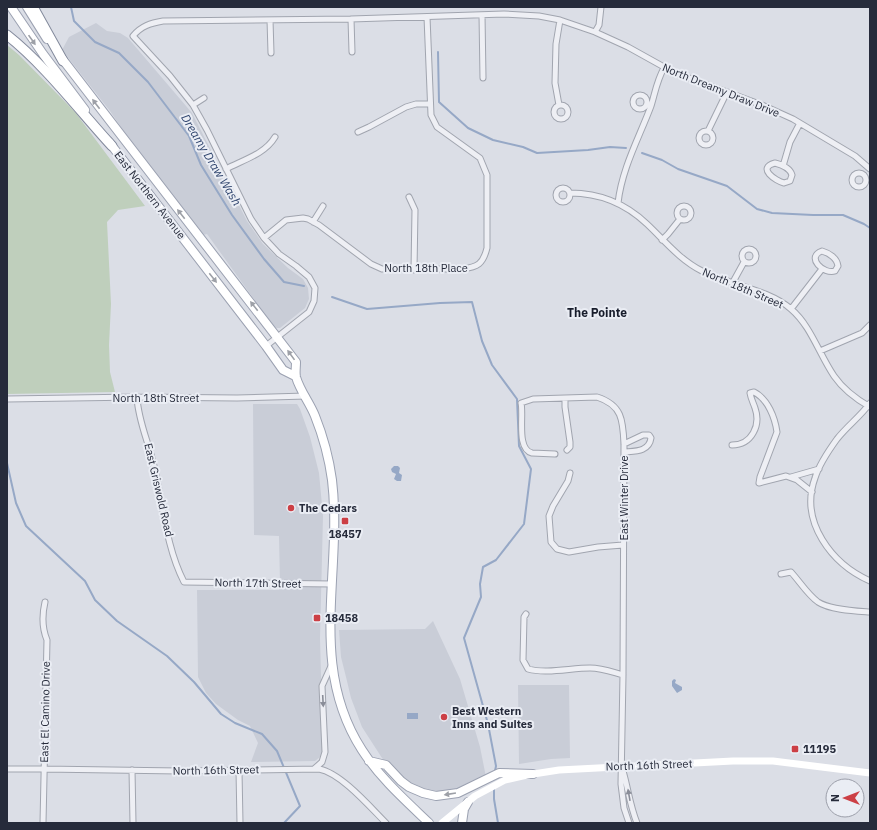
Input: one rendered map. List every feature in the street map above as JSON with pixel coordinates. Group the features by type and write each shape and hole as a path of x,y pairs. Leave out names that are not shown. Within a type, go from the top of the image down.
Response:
{"highway":[{"path":"33,7 63,61"},
{"path":"7,35 22,48 58,85 112,146"}],"main road":[{"name":"East Northern Avenue","path":"11,7 43,54 283,370 295,376"},
{"name":"East Northern Avenue","path":"26,7 63,61 296,362 295,376 315,415 332,480 334,526 330,650 334,682 346,720 369,761 384,779 429,823"},
{"path":"369,761 386,765 409,787 432,795 458,793 467,790 499,773 533,774"},
{"name":"North 16th Street","path":"442,823 468,802 488,789 506,780 567,769 733,761 773,761 870,773"},
{"path":"462,823 464,809 468,802"}],"street":[{"path":"595,32 599,25 601,7"},
{"path":"482,15 483,78"},
{"name":"North Dreamy Draw Drive","path":"193,105 170,76 133,36 137,31 147,25 163,21 351,19 482,15 528,16 560,20 595,32 628,47 664,68 695,81 762,105 800,124 855,156 870,169"},
{"path":"358,132 406,107 416,104 429,104 427,17"},
{"path":"351,19 352,52"},
{"path":"270,20 271,54"},
{"path":"559,105 555,83 556,44 560,20"},
{"path":"618,203 630,156 636,144 659,76 664,68"},
{"path":"708,131 727,92"},
{"path":"204,98 193,105 208,130 251,219 264,238 279,254 309,277 315,288 314,301 309,312 266,346"},
{"name":"North 18th Place","path":"264,238 286,220 303,218 313,222 376,267 388,270 462,269 474,268 481,263 487,248 487,175 480,158 437,127 430,115 429,104"},
{"path":"783,166 790,142 800,124"},
{"path":"226,168 265,150 275,137"},
{"path":"772,164 783,166 789,170 792,175 791,180 786,183 770,176 768,171 772,164"},
{"path":"864,174 870,169"},
{"name":"North 18th Street","path":"570,193 594,195 618,203 647,223 683,260 703,272 760,293 781,302 791,309 800,318 840,384 856,398 869,405"},
{"path":"409,197 415,210 414,270"},
{"path":"313,222 323,206"},
{"path":"662,240 680,219"},
{"path":"822,251 835,258 838,262 838,266 833,272 822,269 817,264 815,258 816,254 822,251"},
{"path":"733,282 744,262"},
{"path":"791,309 822,269"},
{"path":"820,351 862,333 870,325"},
{"path":"732,445 741,444 746,441 752,435 757,424 755,408 751,400 750,393 754,392 766,402 776,425 777,432 759,483 786,476 797,480 812,492"},
{"name":"North 18th Street","path":"7,399 137,397 237,398 306,396"},
{"name":"East Griswold Road","path":"137,397 138,407 154,466 170,542 178,571 184,582"},
{"name":"East Winter Drive","path":"555,454 532,453 529,452 524,446 521,430 523,409 521,403 533,399 597,397 607,400 616,407 622,421 624,444 624,675 621,784 624,808 629,823"},
{"path":"566,398 565,407 570,442 570,447 567,450"},
{"path":"869,405 838,438 819,469 814,479 811,507 814,525 823,541 833,554 851,571 870,581"},
{"path":"624,444 643,435 649,435 651,438 650,444 646,448 624,452"},
{"path":"791,477 819,469"},
{"path":"570,473 568,480 553,506 550,516 551,542 557,549 569,552 598,546 623,545"},
{"path":"781,574 792,572 806,590 818,602 826,606 870,612"},
{"name":"North 17th Street","path":"184,582 332,584"},
{"name":"East El Camino Drive","path":"43,823 47,640 43,631 45,602"},
{"path":"526,614 524,617 522,646 523,660 528,669 533,671 591,668 624,675"},
{"path":"314,769 322,762 325,752 322,686 332,664"},
{"name":"East Winter Drive","path":"621,766 637,823"},
{"name":"North 16th Street","path":"7,769 239,771 314,769"},
{"path":"314,769 325,770 337,776 386,823"},
{"path":"132,770 133,823"},
{"path":"239,771 240,823"}],"shaded area":[{"path":"96,23 107,31 120,33 128,38 192,113 247,221 263,244 288,268 303,279 308,288 309,299 305,308 280,328 274,327 207,234 203,235 138,152 110,111 62,50 69,37"},
{"path":"253,404 297,404 310,437 319,473 323,516 320,638 323,751 320,757 315,761 251,762 258,743 250,726 238,720 216,704 206,693 198,677 197,590 279,590 279,536 254,535"},
{"path":"433,621 460,679 480,747 486,777 464,789 435,793 422,790 408,783 394,771 382,758 362,727 351,698 341,657 339,630 425,629"},
{"path":"518,685 569,685 570,758 551,759 519,764"}],"green space":[{"path":"7,45 19,55 75,112 145,206 118,210 107,222 111,304 109,345 110,372 115,392 7,394"}],"water":[{"path":"394,466 398,466 400,468 399,473 402,475 401,481 394,479 396,474 392,472 391,469"},
{"path":"674,679 676,680 675,683 682,687 682,690 677,693 672,686 672,681"},
{"path":"407,713 418,713 418,719 407,719"}],"waterway":[{"name":"Dreamy Draw Wash","path":"71,7 74,21 95,42 119,53 148,82 189,136 201,165 232,215 264,259 284,282 304,286"},
{"path":"438,52 439,102 468,128 493,140 523,147 537,153 610,147 626,148"},
{"path":"642,153 662,160 678,169 727,186 757,209 772,213 843,215 870,228"},
{"name":"Dreamy Draw Wash","path":"332,297 367,309 472,302 482,341 492,365 517,399 519,446 531,469 524,524 496,560 483,567 480,584 481,597 464,638 488,724 496,766 495,771"},
{"path":"7,463 16,503 26,526 85,581 95,600 117,621 167,656 194,682 221,714 235,723 262,734 277,751 300,806 284,823"},
{"name":"Dreamy Draw Wash","path":"494,788 494,799 498,823"}],"place":[{"name":"The Cedars","path":"291,508"},
{"name":"18457","path":"345,521"},
{"name":"18458","path":"317,618"},
{"name":"Best Western Inns and Suites","path":"444,717"},
{"name":"11195","path":"795,749"}],"district":[{"name":"The Pointe","path":"597,313"}]}
